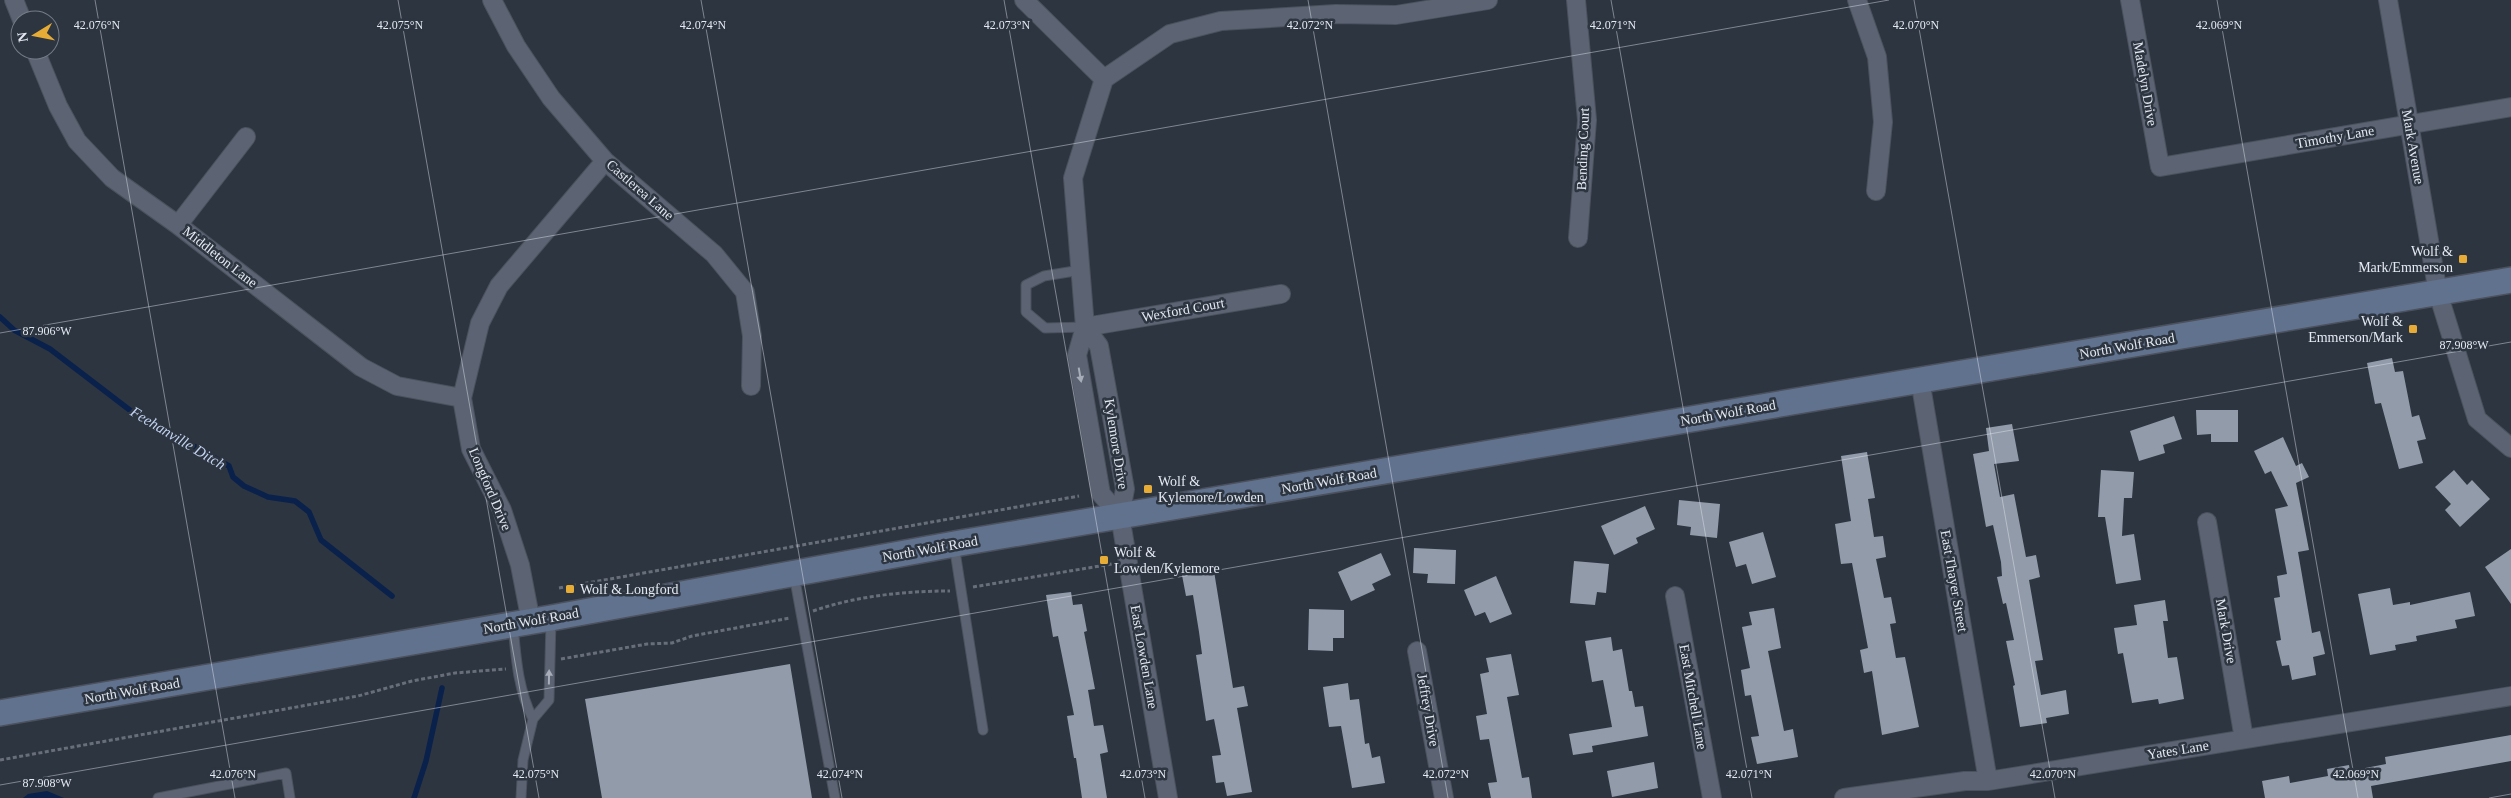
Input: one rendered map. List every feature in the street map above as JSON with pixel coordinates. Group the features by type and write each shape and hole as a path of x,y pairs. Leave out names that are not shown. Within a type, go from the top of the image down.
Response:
{"main road":[{"name":"North Wolf Road","path":"0,713 532,622 794,573 1120,516 2511,280"}],"street":[{"name":"Castlerea Lane","path":"492,0 516,46 551,98 604,160 714,254 745,292 752,336 751,386"},
{"path":"1024,0 1104,79 1170,34 1221,21 1336,7 1396,15 1488,0"},
{"name":"Bending Court","path":"1576,0 1587,120 1578,238"},
{"path":"1857,0 1877,57 1883,122 1876,191"},
{"name":"Madelyn Drive","path":"2130,0 2160,167"},
{"name":"Mark Avenue","path":"2388,0 2438,293 2476,419 2511,448"},
{"name":"Middleton Lane","path":"39,60 58,106 77,142 112,178 178,225 361,367 397,386 462,398"},
{"name":"Kylemore Drive","path":"1104,79 1073,178 1084,327 1077,355 1101,494 1120,516"},
{"name":"Timothy Lane","path":"2160,167 2511,107"},
{"path":"178,225 246,137"},
{"name":"Longford Drive","path":"532,622 520,565 502,510 471,450 462,398 480,323 499,286 604,160"},
{"name":"Wexford Court","path":"1084,327 1282,294"},
{"name":"Kylemore Drive","path":"1084,327 1099,346 1125,489 1120,516"},
{"name":"East Thayer Street","path":"1920,380 1988,781"},
{"name":"East Lowden Lane","path":"1120,516 1168,798"},
{"name":"Mark Drive","path":"2207,522 2244,739"},
{"name":"East Mitchell Lane","path":"1675,596 1712,798"},
{"name":"Jeffrey Drive","path":"1417,651 1444,798"},
{"name":"Yates Lane","path":"1844,798 1967,790 1988,781 2511,696"}],"lane":[{"path":"1081,270 1044,276 1026,285 1026,312 1045,328 1084,327"},
{"path":"954,545 983,730"},
{"path":"794,573 836,798"},
{"path":"532,622 517,667 524,702 533,720"},
{"path":"521,798 523,760 533,720 549,700 532,622"},
{"path":"158,798 286,773 290,798"}],"path":[{"path":"558,588 1079,496"}],"water":[{"path":"47,791 64,798 23,798 28,794"}],"building":[{"path":"2392,358 2395,372 2403,371 2412,417 2419,415 2426,439 2417,441 2423,463 2399,469 2381,403 2375,404 2367,363"},
{"path":"2196,410 2238,410 2238,442 2211,442 2211,434 2197,435"},
{"path":"2174,416 2182,439 2163,445 2165,453 2139,461 2130,431"},
{"path":"2012,424 2019,461 1994,464 2000,497 2014,494 2026,557 2036,555 2040,577 2029,580 2043,660 2035,661 2041,695 2066,690 2069,714 2046,718 2047,723 2020,727 2013,686 2015,685 2006,641 2014,640 2006,603 2003,604 1997,577 2002,576 2001,562 1993,525 1986,527 1973,454 1989,451 1986,428"},
{"path":"2283,437 2296,466 2302,463 2309,477 2296,483 2309,550 2298,552 2312,633 2320,631 2325,654 2313,657 2316,675 2292,680 2289,665 2282,666 2276,641 2281,640 2274,598 2280,597 2277,576 2287,574 2275,509 2288,506 2271,471 2265,474 2254,451"},
{"path":"1867,452 1875,498 1868,499 1874,537 1883,536 1886,557 1876,559 1884,598 1891,597 1896,623 1890,624 1896,658 1905,657 1919,727 1882,735 1872,671 1864,673 1860,650 1868,648 1852,563 1841,564 1835,524 1851,521 1841,456"},
{"path":"2101,470 2134,472 2132,498 2124,498 2122,536 2134,534 2141,580 2116,584 2105,517 2098,517"},
{"path":"2454,470 2467,485 2472,480 2490,499 2460,527 2445,510 2451,504 2435,487"},
{"path":"1679,500 1720,504 1717,538 1690,535 1691,527 1677,525"},
{"path":"1645,506 1655,529 1636,538 1638,543 1614,555 1601,526"},
{"path":"1763,532 1776,577 1752,584 1746,564 1736,567 1729,542"},
{"path":"1414,548 1456,550 1455,584 1427,583 1428,574 1413,573"},
{"path":"2511,549 2511,604 2485,567"},
{"path":"1381,553 1391,575 1372,584 1375,590 1351,601 1338,572"},
{"path":"1574,561 1609,564 1606,593 1597,592 1595,605 1570,603"},
{"path":"1213,565 1233,688 1244,686 1248,706 1237,708 1252,792 1227,796 1224,782 1216,783 1212,756 1221,755 1214,719 1206,721 1196,655 1202,654 1193,595 1186,596 1181,570"},
{"path":"1496,576 1512,614 1490,623 1485,612 1475,616 1464,590"},
{"path":"2390,588 2393,605 2410,602 2410,605 2470,592 2475,616 2455,620 2457,628 2416,636 2417,641 2395,645 2396,650 2370,655 2358,594"},
{"path":"1071,592 1073,605 1082,604 1087,631 1084,632 1095,689 1088,690 1094,726 1103,725 1108,752 1100,754 1107,798 1082,798 1076,758 1074,758 1067,716 1074,715 1058,636 1053,637 1046,595"},
{"path":"2165,600 2168,621 2163,621 2168,658 2177,657 2184,699 2159,704 2158,699 2132,703 2123,653 2118,654 2114,628 2137,625 2134,605"},
{"path":"1774,608 1781,648 1768,651 1784,731 1793,729 1798,757 1757,764 1751,737 1759,736 1751,695 1745,696 1741,670 1750,668 1742,627 1752,625 1749,612"},
{"path":"1309,609 1344,610 1344,638 1333,638 1333,651 1308,650"},
{"path":"1611,637 1613,651 1622,649 1629,691 1632,691 1635,707 1643,706 1648,736 1592,746 1593,752 1573,755 1569,734 1612,727 1603,680 1592,682 1585,641"},
{"path":"1511,654 1519,695 1507,697 1522,778 1529,777 1532,798 1491,798 1488,783 1497,782 1489,739 1480,740 1476,716 1487,714 1480,674 1489,672 1486,658"},
{"path":"790,664 812,798 602,798 585,699"},
{"path":"1348,683 1350,700 1359,699 1365,744 1369,743 1372,758 1380,756 1385,783 1352,788 1341,726 1329,727 1323,687"},
{"path":"2511,735 2511,761 2371,786 2373,798 2265,798 2262,781 2289,776 2290,783 2328,776 2327,769 2349,765 2350,771 2386,764 2385,757"},
{"path":"1654,762 1658,788 1612,797 1607,771"}],"waterway":[{"name":"Feehanville Ditch","path":"0,317 14,330 50,349 131,411 229,466 233,477 244,486 268,497 295,501 309,512 321,540 392,596"},
{"name":"Feehanville Ditch","path":"414,798 426,761 442,688"}],"place":[{"name":"Wolf & Mark/Emmerson","path":"2463,259"},
{"name":"Wolf & Emmerson/Mark","path":"2413,329"},
{"name":"Wolf & Kylemore/Lowden","path":"1148,489"},
{"name":"Wolf & Lowden/Kylemore","path":"1104,560"},
{"name":"Wolf & Longford","path":"570,589"}]}
